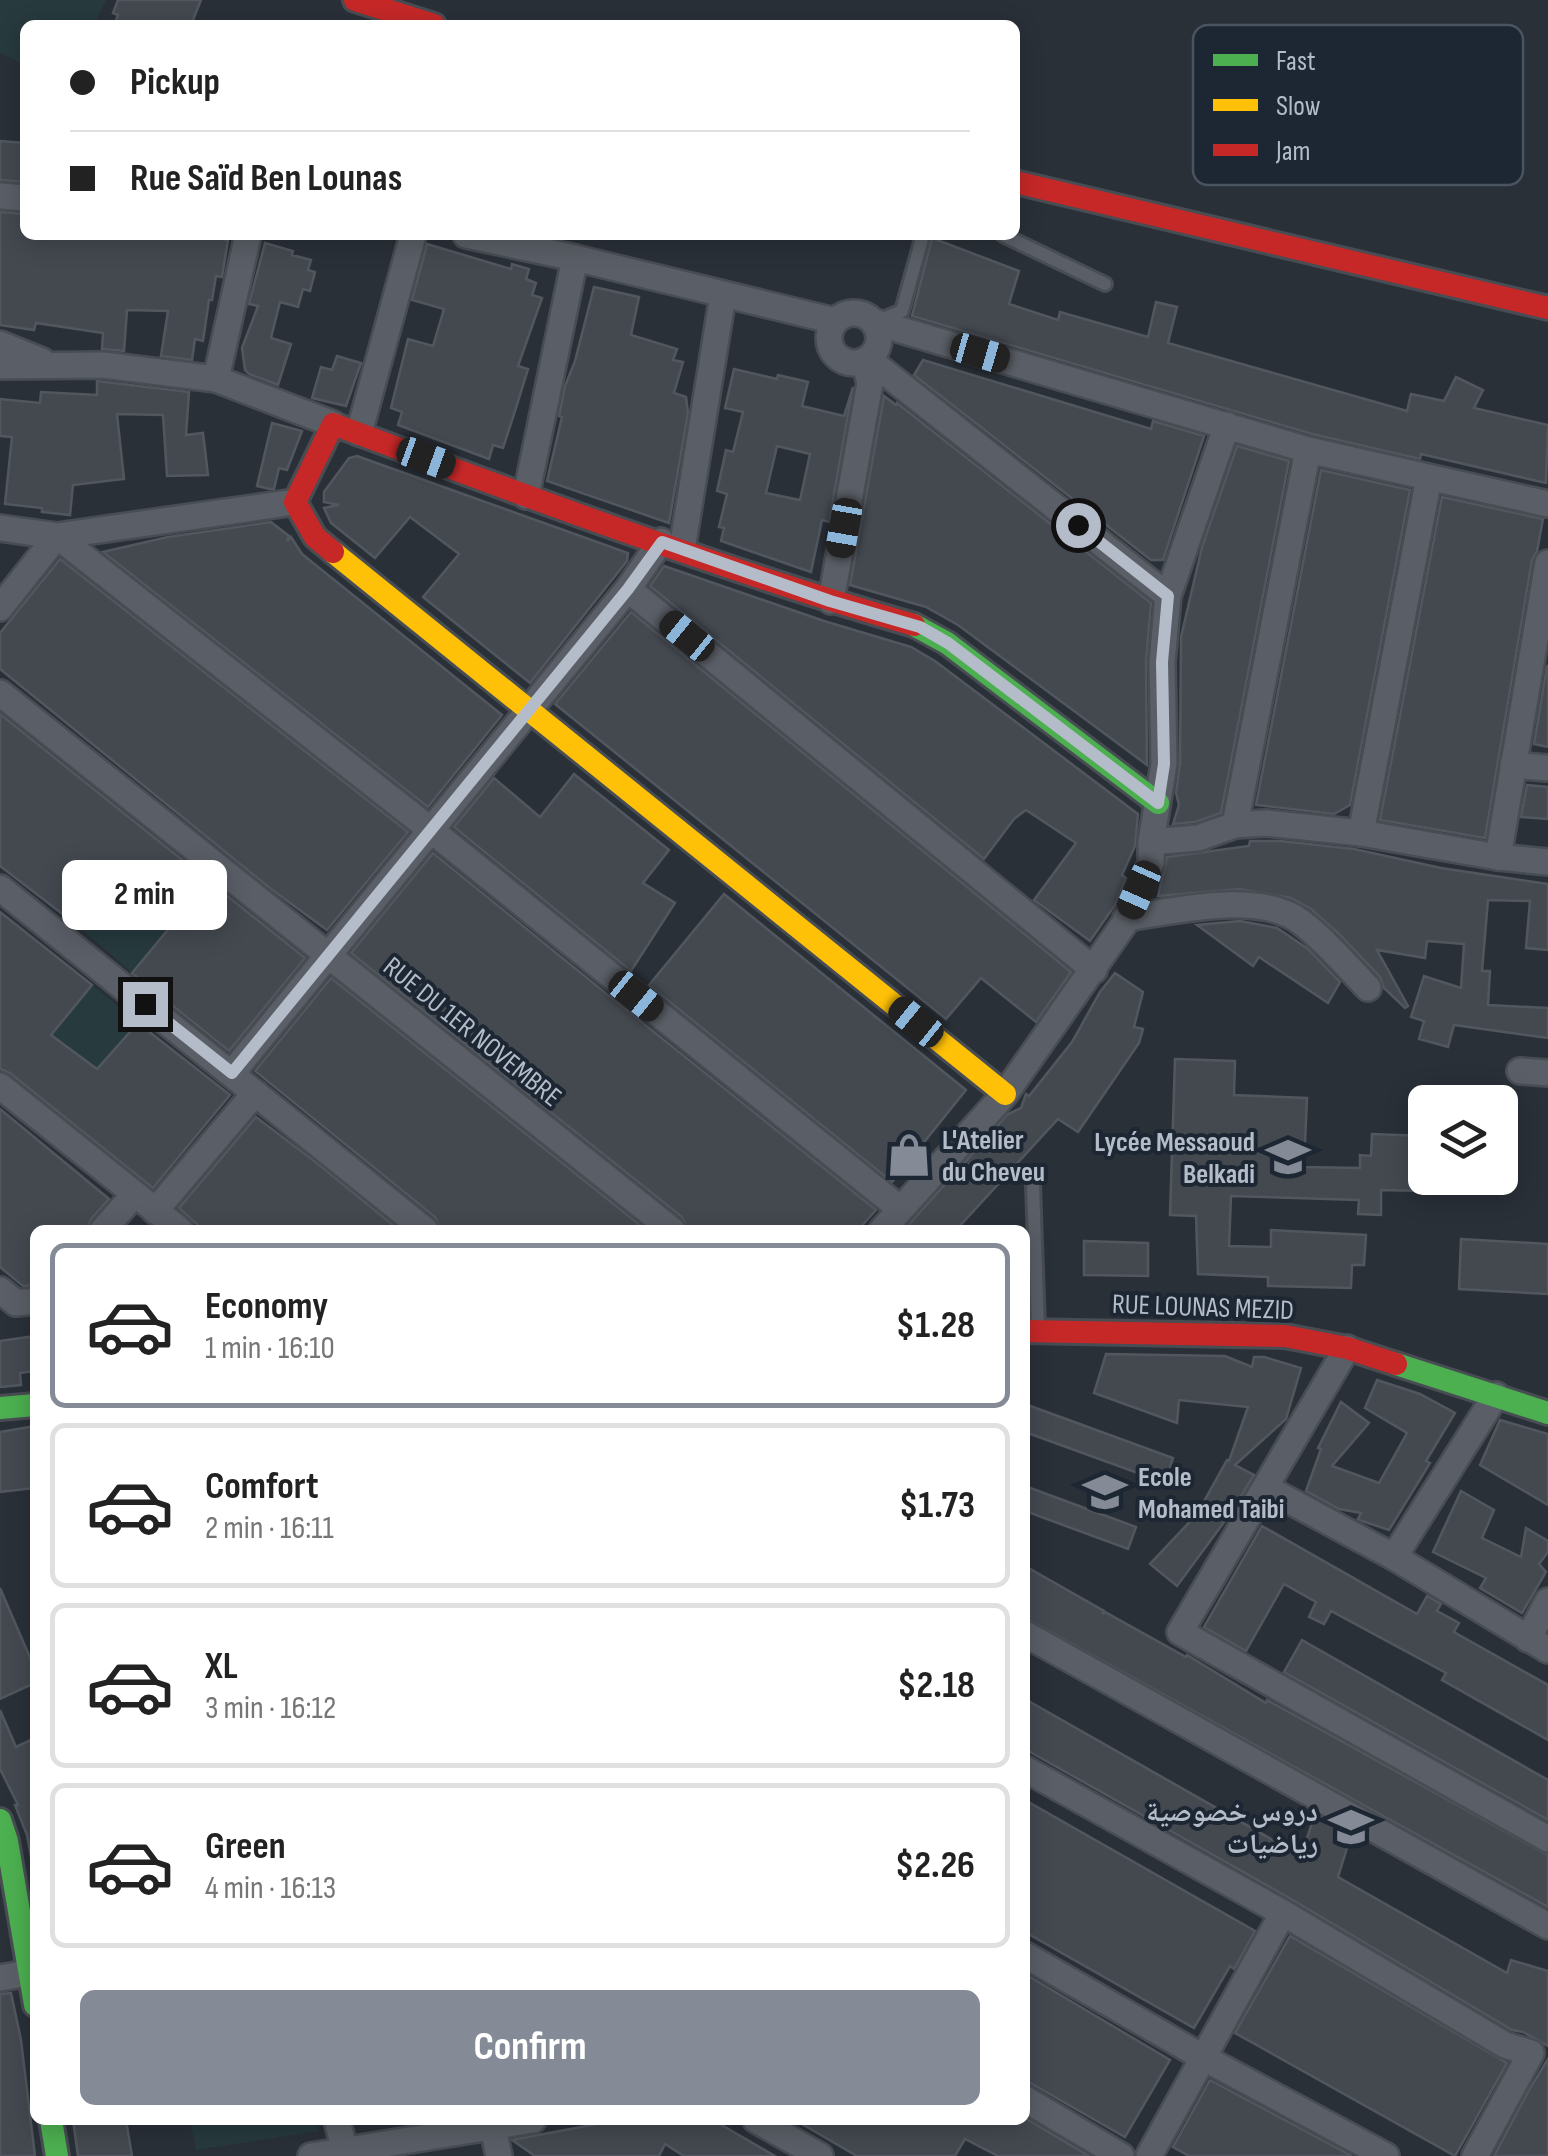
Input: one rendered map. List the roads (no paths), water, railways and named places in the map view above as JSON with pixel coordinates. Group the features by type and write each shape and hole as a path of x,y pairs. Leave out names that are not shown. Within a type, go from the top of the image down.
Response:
{"street":[{"path":"356,0 418,20"},
{"path":"1020,183 1548,308"},
{"path":"216,379 247,240"},
{"path":"359,434 412,240"},
{"path":"490,240 836,322"},
{"path":"526,496 575,258"},
{"path":"232,1073 628,589 672,545 723,295"},
{"path":"1168,596 866,360 845,361 832,349 830,330 836,322 850,313 859,313 874,322 1308,450 1548,504"},
{"path":"830,601 870,383 866,360 879,342 874,322"},
{"path":"0,344 55,367"},
{"path":"0,366 103,364 216,379 526,496 830,601 920,627 948,643 1158,803"},
{"path":"295,502 332,424"},
{"path":"886,1225 1006,1094 1094,970 1126,918 1151,863 1164,764 1162,662 1168,596 1226,425"},
{"path":"1235,825 1308,450"},
{"path":"1361,833 1429,478"},
{"path":"0,528 57,536 295,502"},
{"path":"295,502 315,537 1006,1094"},
{"path":"0,608 57,536"},
{"path":"57,536 432,830 899,1208"},
{"path":"1498,857 1513,764 1540,644 1548,563"},
{"path":"628,589 1094,970"},
{"name":"RUE DU 1ER NOVEMBRE","path":"0,693 666,1225"},
{"path":"1513,764 1548,768"},
{"path":"1151,842 1198,838 1235,825 1266,823 1361,833 1548,862"},
{"path":"0,888 419,1225"},
{"path":"1126,918 1245,904 1271,908 1298,920 1368,988"},
{"path":"1520,1071 1548,1073"},
{"path":"0,1086 173,1225"},
{"path":"155,1212 255,1093"},
{"path":"107,1225 134,1195"},
{"path":"0,1290 16,1302 30,1301"},
{"name":"RUE LOUNAS MEZID","path":"1031,1331 1285,1336 1346,1348 1548,1412"},
{"path":"1346,1348 1180,1632 1548,1839"},
{"path":"1394,1558 1496,1395"},
{"path":"0,1408 30,1406"},
{"path":"1266,1488 1394,1558 1538,1645 1548,1600"},
{"path":"1030,1637 1548,1926"},
{"path":"1030,1772 1282,1912 1505,2045 1531,2053 1475,2156"},
{"path":"0,1820 30,1957"},
{"path":"1149,2156 1282,1912"},
{"path":"1030,1957 1204,2058 1386,2156"},
{"path":"0,1978 30,1973"},
{"path":"1030,2102 1121,2156"},
{"path":"53,2125 56,2156"},
{"path":"338,2125 345,2154"},
{"path":"311,2156 345,2154 508,2125"},
{"path":"765,2125 820,2156"},
{"path":"493,2128 499,2156"}],"lane":[{"path":"874,322 902,311 922,240"},
{"path":"1013,240 1105,284"},
{"path":"1031,1331 1033,1185"}],"place":[{"name":"L'Atelier du Cheveu","path":"909,1155"},
{"name":"Lycée Messaoud Belkadi","path":"1288,1157"},
{"name":"Ecole Mohamed Taibi","path":"1105,1492"},
{"name":"دروس خصوصية رياضيات","path":"1351,1827"}]}
